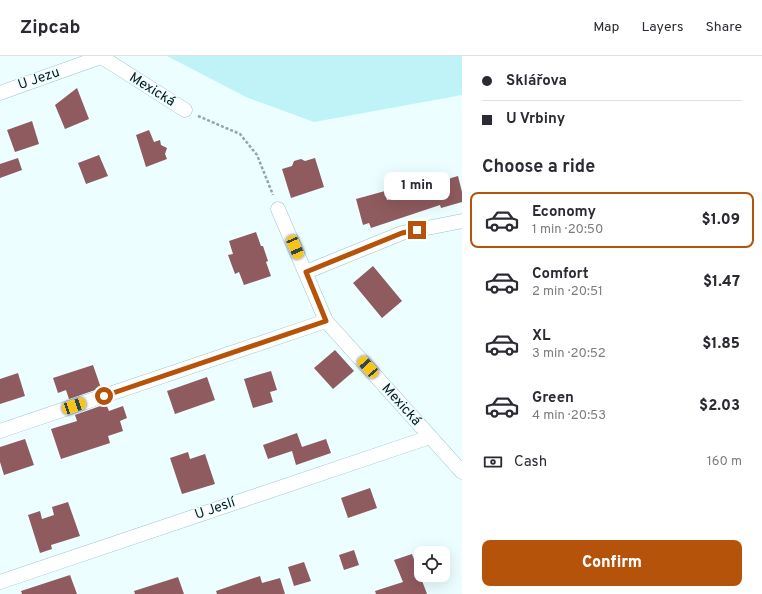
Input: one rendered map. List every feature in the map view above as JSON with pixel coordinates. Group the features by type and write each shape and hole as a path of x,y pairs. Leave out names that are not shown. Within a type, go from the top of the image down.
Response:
{"street":[{"name":"U Jezu","path":"0,93 100,57"},
{"name":"Mexická","path":"100,57 185,110"},
{"name":"Mexická","path":"278,209 326,321 462,472"},
{"path":"306,272 402,233 462,221"},
{"path":"0,431 326,321"},
{"name":"U Jeslí","path":"0,582 430,437"}],"path":[{"path":"185,110 240,134 257,155 278,209"}],"shaded area":[{"path":"167,56 462,56 462,95 314,122 246,97"}],"building":[{"path":"77,88 89,119 65,129 55,105"},
{"path":"32,121 39,144 15,152 7,130"},
{"path":"149,130 154,142 160,140 161,145 167,148 165,154 167,159 146,167 136,135"},
{"path":"99,155 108,176 86,184 78,163"},
{"path":"18,158 22,170 0,178 0,164"},
{"path":"315,158 324,187 291,198 282,169 292,166 294,161 301,159 305,161"},
{"path":"458,176 462,192 462,202 441,208 440,205 371,228 369,223 363,225 356,199 385,191 387,200"},
{"path":"256,232 261,246 263,246 268,261 266,262 271,276 244,285 239,272 235,274 228,255 233,254 229,241"},
{"path":"373,266 402,301 382,318 353,283"},
{"path":"335,350 354,371 333,389 314,368"},
{"path":"93,365 101,388 69,399 66,390 58,393 53,378"},
{"path":"271,371 277,390 270,392 273,402 253,408 244,379"},
{"path":"18,373 25,396 0,404 0,379"},
{"path":"207,377 215,400 175,414 167,391"},
{"path":"106,404 109,411 123,406 127,418 120,421 123,431 108,436 110,443 61,459 51,429 77,421 75,415"},
{"path":"297,433 302,447 326,439 331,453 296,465 292,451 268,459 263,445"},
{"path":"25,439 34,465 4,475 0,462 0,447"},
{"path":"188,452 190,459 205,454 215,484 182,494 170,458"},
{"path":"370,488 377,508 348,518 341,498"},
{"path":"68,502 80,536 51,545 52,549 40,553 28,515 40,511 42,519 54,515 52,507"},
{"path":"354,550 359,565 344,570 339,555"},
{"path":"412,554 414,559 414,582 422,582 427,594 376,594 375,591 403,582 394,560"},
{"path":"304,562 311,581 294,586 288,567"},
{"path":"70,575 77,594 22,594 21,591"},
{"path":"260,576 262,583 280,578 285,594 217,594 216,591"},
{"path":"178,577 184,594 135,594 134,591"}],"route":[{"path":"104,396 326,321 306,272 402,233 417,230"}]}
